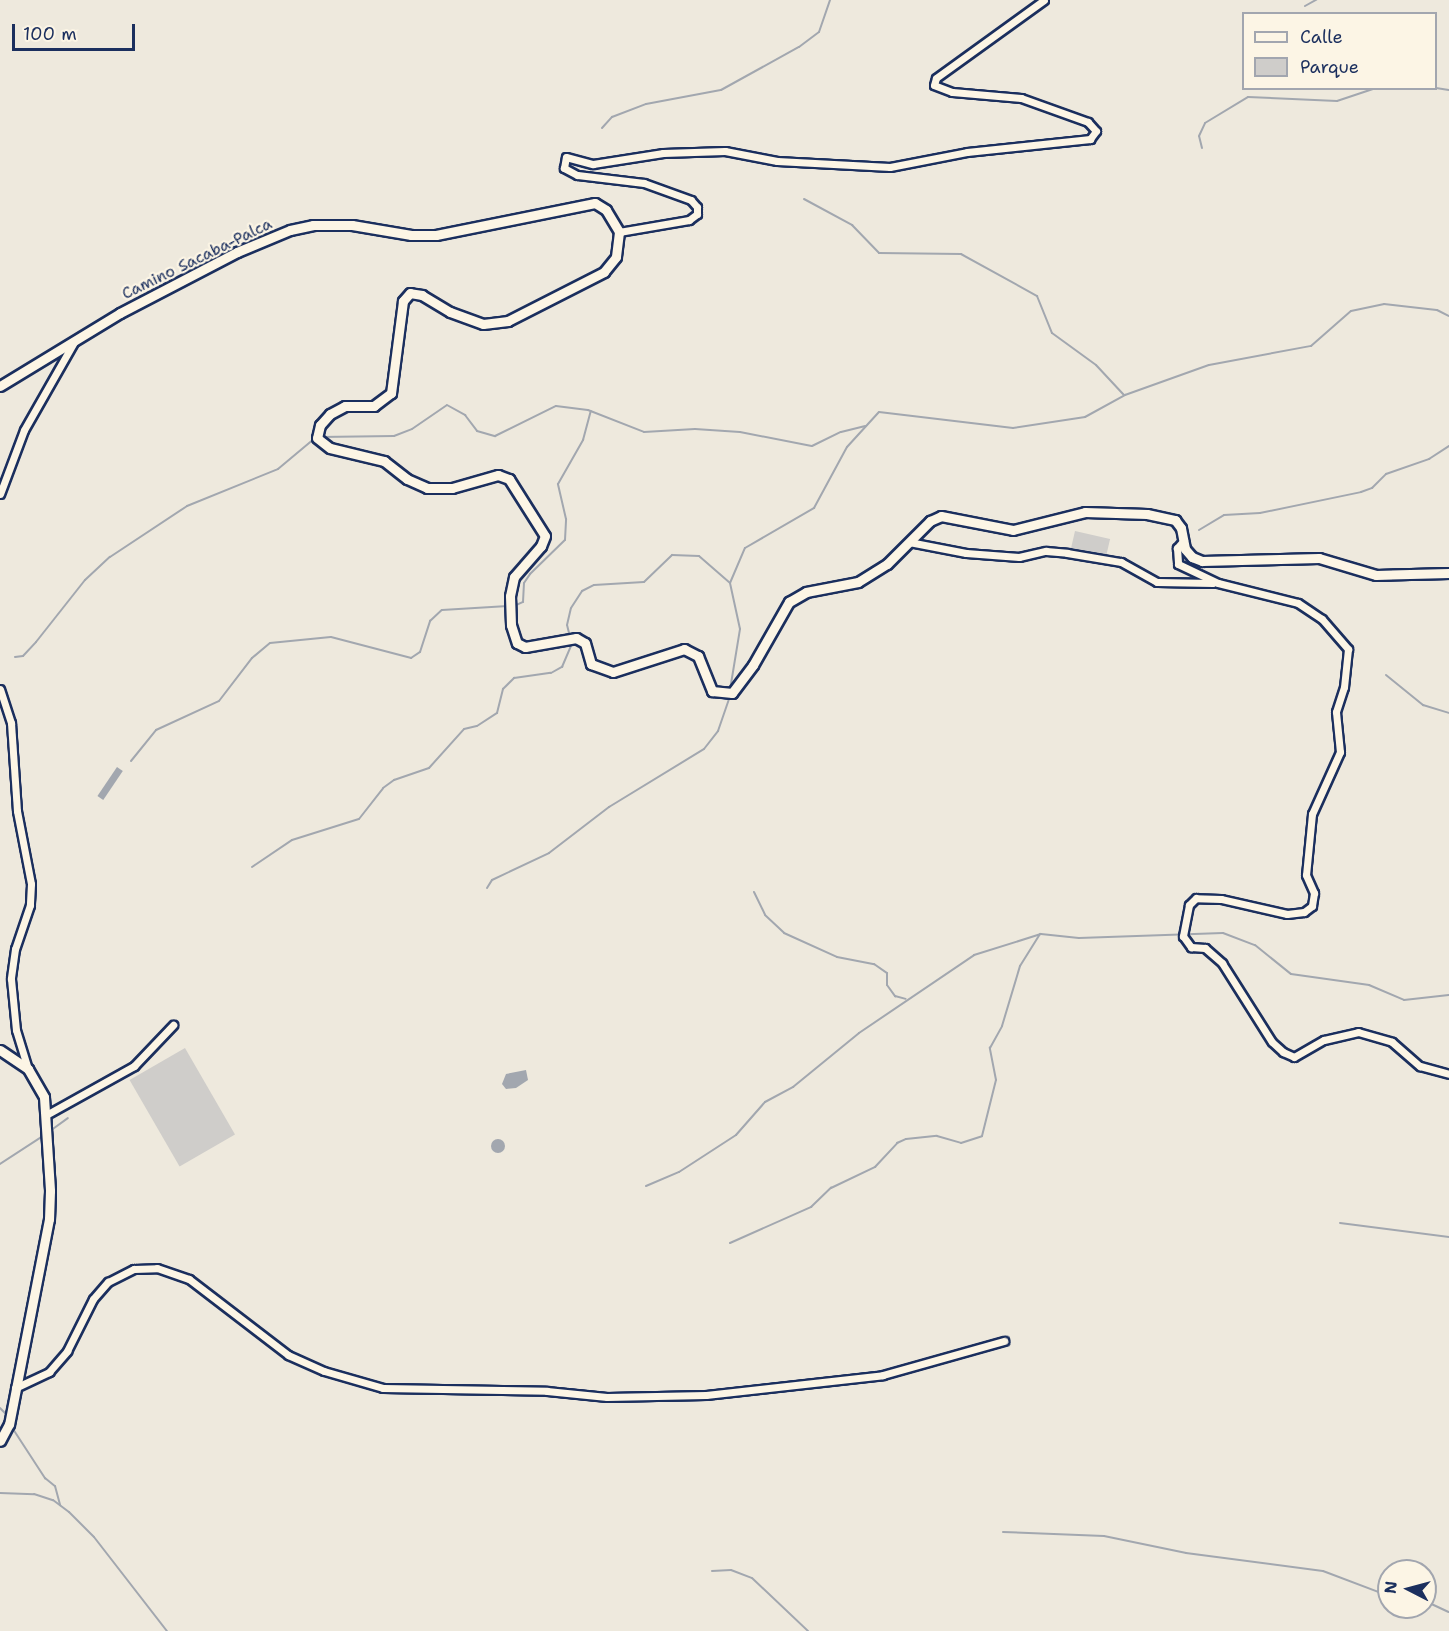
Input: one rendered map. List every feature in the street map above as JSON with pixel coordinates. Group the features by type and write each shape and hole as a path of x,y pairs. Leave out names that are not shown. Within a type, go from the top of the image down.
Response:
{"street":[{"path":"1044,0 936,78 934,85 944,91 1021,98 1089,122 1096,131 1090,140 967,152 890,167 777,161 725,151 663,153 604,163 566,157 564,168 577,176 644,183 691,200 697,207 697,214 688,220 619,232 616,257 604,272 508,321 483,324 450,312 422,295 410,294 403,301 392,393 374,406 345,406 330,414 320,425 317,438 322,445 384,461 407,479 427,488 452,488 498,476 508,479 545,536 541,546 514,577 509,606 517,643 525,647 576,638 585,643 591,664 613,672 684,649 698,656 712,691 722,695 732,693 753,665 789,602 806,592 858,582 887,564 909,542 941,516 1013,530 1085,512 1147,514 1175,520 1192,557 1202,561 1319,558 1376,575 1449,573"},
{"name":"Camino Sacaba-Palca","path":"0,386 120,313 237,252 290,230 313,225 352,225 411,235 436,235 596,203 606,210 619,232"},
{"path":"0,494 24,430 74,342"},
{"path":"1184,540 1177,548 1178,564 1218,583 1298,603 1322,619 1345,642 1347,666 1336,712 1340,752 1312,814 1306,875 1314,893 1312,906 1304,912 1287,914 1221,898 1196,898 1189,905 1183,936 1191,946 1205,948 1222,963 1272,1042 1283,1052 1294,1057 1323,1040 1359,1032 1392,1042 1420,1066 1449,1074"},
{"path":"909,542 966,553 1019,557 1046,551 1067,553 1120,562 1157,582 1218,583"},
{"path":"0,689 11,723 17,811 31,884 30,905 15,949 11,978 16,1030 28,1069 44,1097 49,1219 9,1424 0,1441"},
{"path":"46,1115 134,1066 173,1025"},
{"path":"0,1050 28,1069"},
{"path":"15,1388 49,1372 67,1351 93,1299 108,1282 134,1269 157,1268 189,1279 288,1355 324,1371 383,1388 547,1391 607,1397 706,1395 883,1375 1004,1341"}],"green space":[{"path":"1075,531 1110,539 1105,561 1070,552"},
{"path":"185,1048 235,1135 180,1167 130,1080"}],"shaded area":[{"path":"117,767 123,771 103,800 97,796"},
{"path":"526,1070 528,1080 516,1088 506,1089 502,1084 506,1074"},
{"path":"498,1139 503,1141 505,1146 503,1151 498,1153 493,1151 491,1146 493,1141"}],"waterway":[{"path":"602,128 612,117 646,104 721,90 799,47 819,32 830,0"},
{"path":"1305,6 1316,0"},
{"path":"1437,88 1449,90"},
{"path":"1202,148 1199,136 1205,123 1248,97 1337,101 1370,90"},
{"path":"804,199 852,225 879,253 961,254 1037,296 1052,333 1096,365 1124,395"},
{"path":"730,690 740,629 730,583 745,548 814,508 847,447 879,412 1013,428 1085,417 1125,395 1209,365 1311,346 1351,311 1384,304 1437,310 1449,316"},
{"path":"320,437 394,436 412,429 447,405 465,415 477,431 495,436 556,406 588,410 644,432 695,429 740,432 812,446 841,432 865,426"},
{"path":"514,606 523,602 524,583 530,574 565,540 566,519 558,484 583,440 591,411"},
{"path":"15,657 23,656 85,580 110,557 187,506 278,469 315,438"},
{"path":"1199,530 1224,515 1260,513 1361,492 1372,488 1386,474 1429,459 1449,446"},
{"path":"570,637 567,625 571,608 582,591 594,585 644,582 672,555 699,556 729,582"},
{"path":"131,761 156,730 219,701 252,658 270,643 331,637 411,658 420,652 430,621 442,610 508,606"},
{"path":"252,867 292,840 359,819 383,788 394,780 429,768 464,729 477,726 497,713 503,689 514,678 551,673 562,667 572,643"},
{"path":"1386,675 1423,705 1449,713"},
{"path":"487,888 492,880 549,853 609,807 704,749 718,731 730,696"},
{"path":"754,892 765,915 784,933 837,957 874,964 887,973 887,985 895,996 906,999"},
{"path":"646,1186 679,1172 736,1135 765,1102 793,1087 859,1033 974,955 1041,934 1079,938 1223,933 1255,945 1291,974 1369,985 1404,1000 1449,995"},
{"path":"730,1243 811,1207 831,1188 875,1167 897,1143 906,1139 937,1136 961,1143 982,1136 996,1080 990,1048 1002,1026 1020,966 1040,934"},
{"path":"50,1131 68,1118"},
{"path":"0,1164 43,1136"},
{"path":"1340,1223 1449,1237"},
{"path":"0,1408 5,1413"},
{"path":"13,1429 45,1478 55,1486 60,1505"},
{"path":"0,1493 34,1494 53,1500 69,1512 94,1537 167,1631"},
{"path":"1003,1532 1104,1536 1186,1553 1323,1571 1377,1591"},
{"path":"712,1571 731,1570 752,1578 808,1631"},
{"path":"1437,1606 1449,1612"}]}
